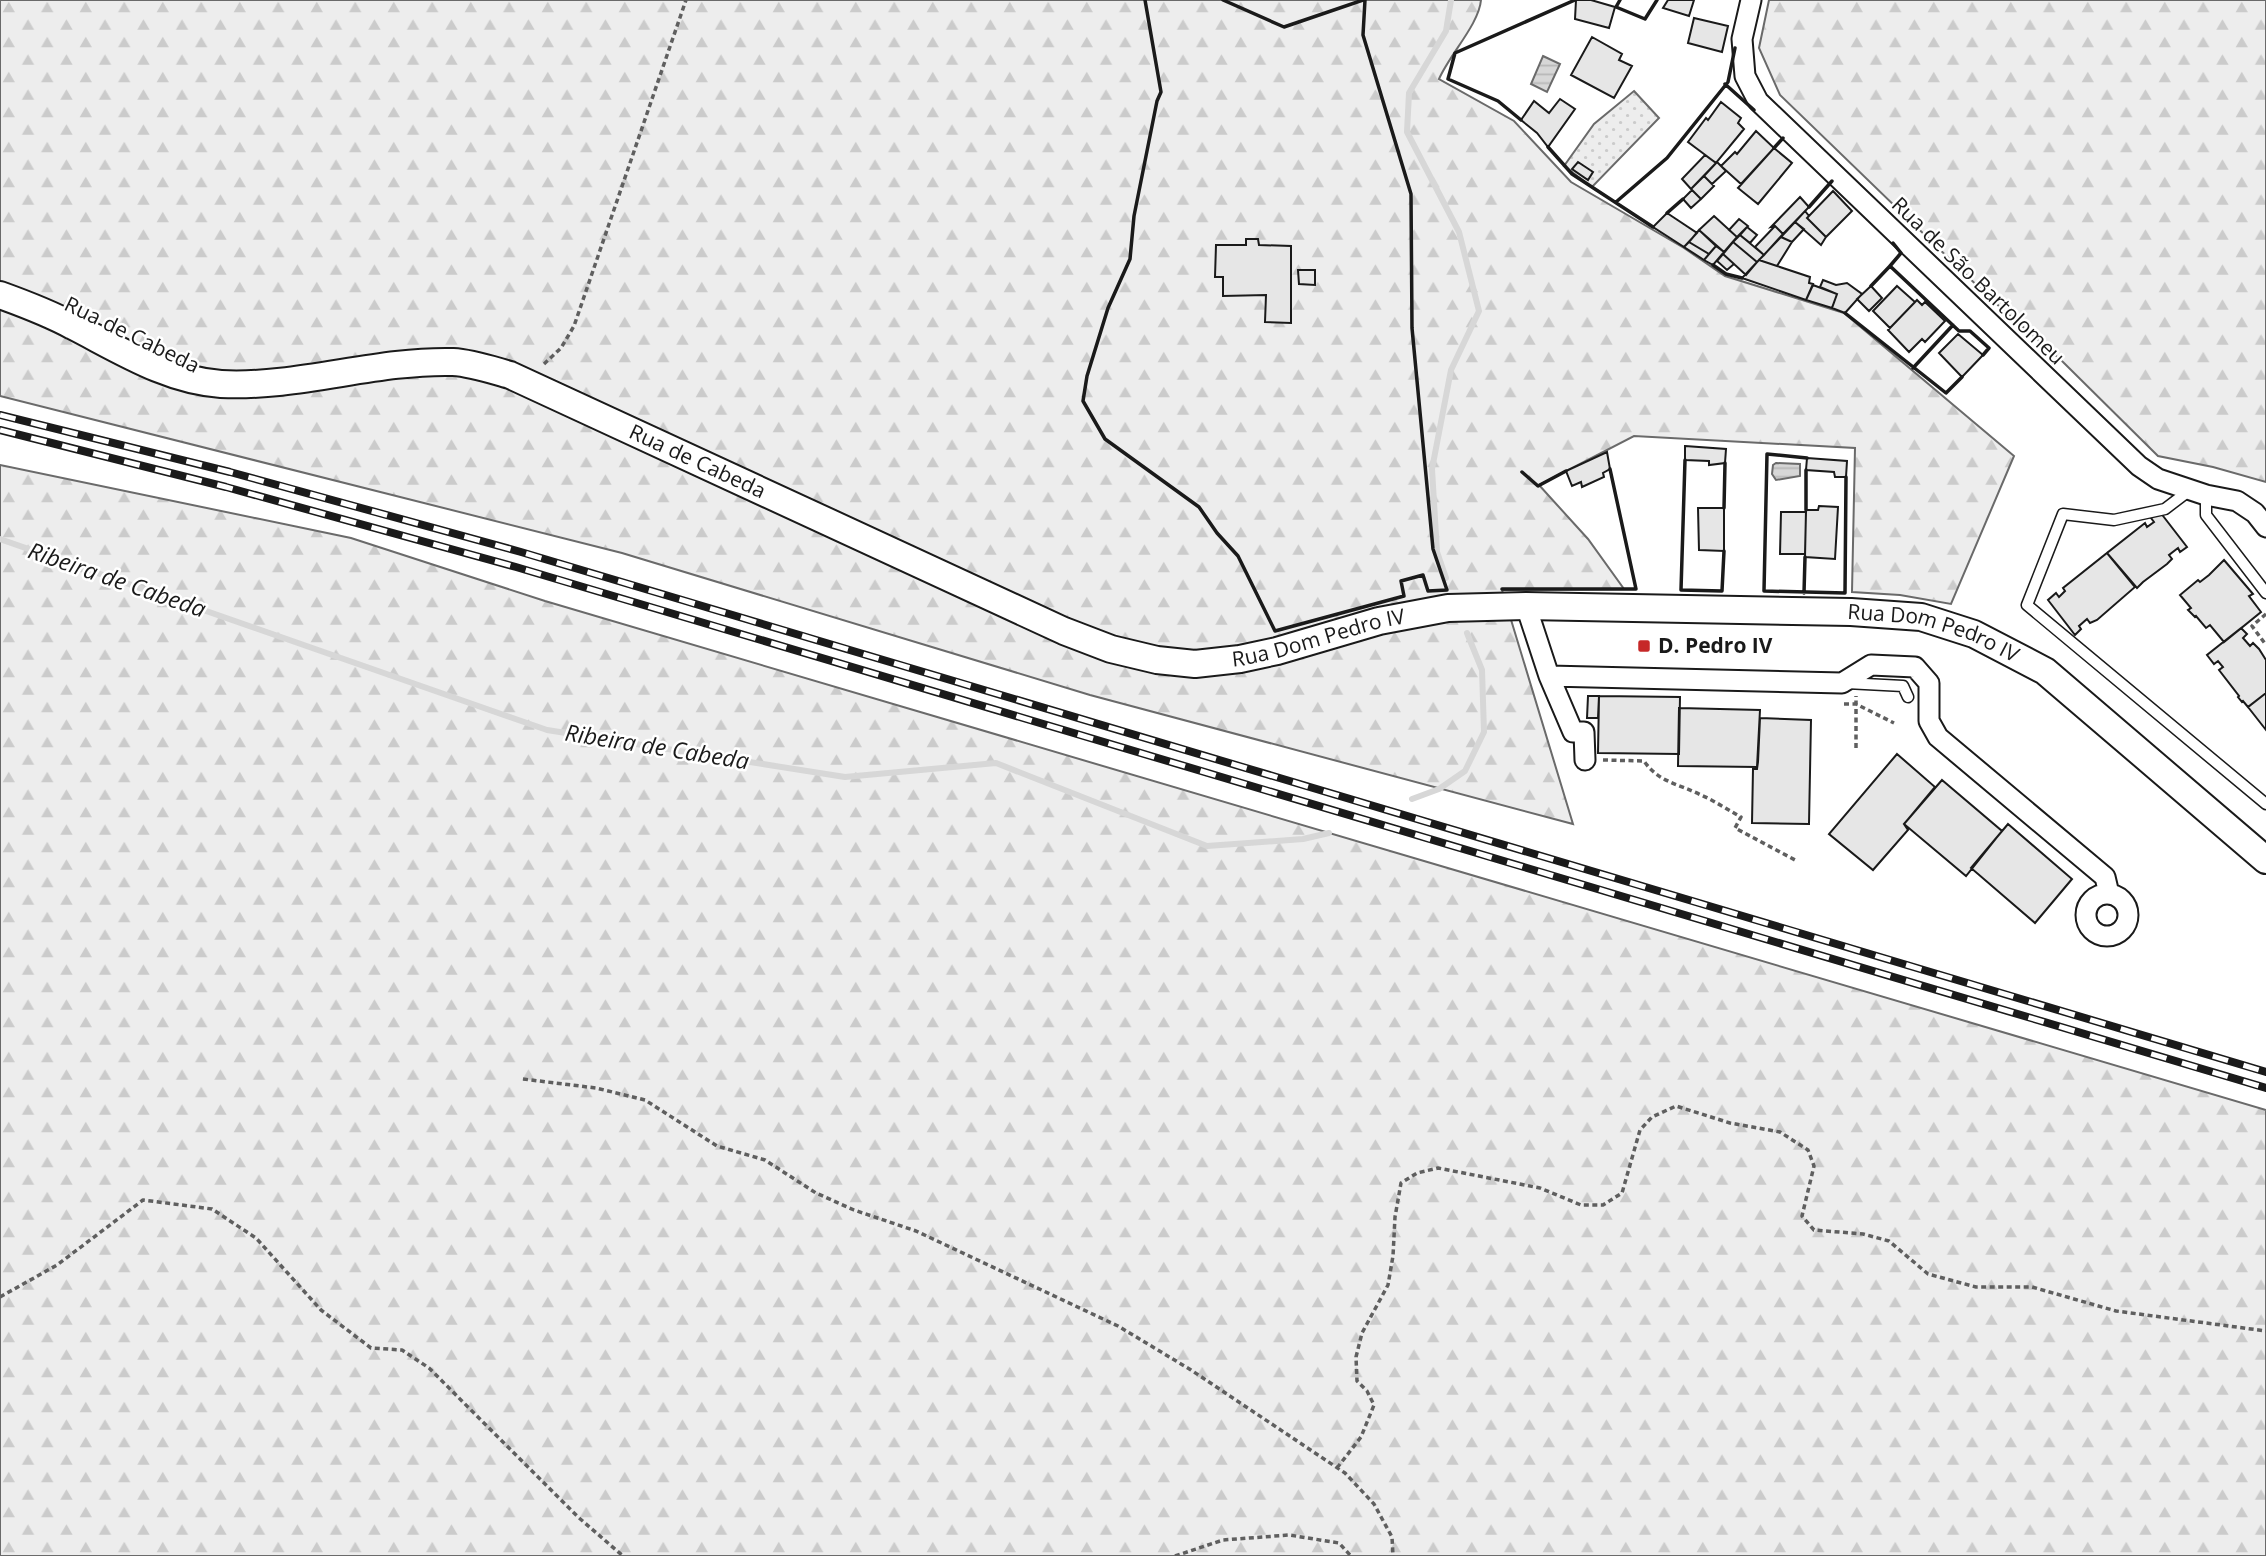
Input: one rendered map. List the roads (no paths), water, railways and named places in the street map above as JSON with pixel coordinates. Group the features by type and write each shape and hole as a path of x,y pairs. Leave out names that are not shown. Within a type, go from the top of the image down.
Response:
{"main road":[{"name":"Rua de Cabeda","path":"0,282 48,295 201,370 265,383"},
{"name":"Rua de Cabeda","path":"0,295 38,308 159,370 188,379 220,384 265,383 377,367 456,362 510,375 1064,631 1111,649"},
{"name":"Rua Dom Pedro IV","path":"1111,649 1157,660 1195,664 1218,662 1277,651 1379,621 1437,610 1526,606 1851,612 1921,617 1974,634 2045,671 2266,860"}],"street":[{"name":"Rua de São Bartolomeu","path":"1751,0 1742,38 1745,76 1758,101 2139,466 2158,479 2237,501 2255,513 2266,527"},
{"path":"1526,606 1549,676 1573,732 1584,732 1585,760"},
{"name":"Rua Dom Pedro IV","path":"1849,683 1871,665 1915,667 1929,683 1928,721 1938,737 2105,877 2109,894"},
{"path":"1549,676 1849,683"}],"lane":[{"path":"2266,593 2206,515 2198,492 2165,509 2114,520 2063,514 2027,605 2266,804"},
{"path":"1849,683 1903,687 1908,697"}],"waterway":[{"name":"Ribeira de Cabeda","path":"1446,578 1437,552 1432,469 1451,370 1479,311 1459,232 1407,132 1409,93 1446,31 1451,0"},
{"name":"Ribeira de Cabeda","path":"0,539 547,730 845,777 996,763 1207,846 1303,839 1329,833"},
{"name":"Ribeira de Cabeda","path":"1412,799 1439,789 1465,771 1484,732 1482,670 1467,633"}],"railway":[{"path":"0,415 230,472 521,552 2266,1072"},
{"path":"0,430 226,487 516,567 2266,1088"}],"place":[{"name":"D. Pedro IV","path":"1644,646"}]}
